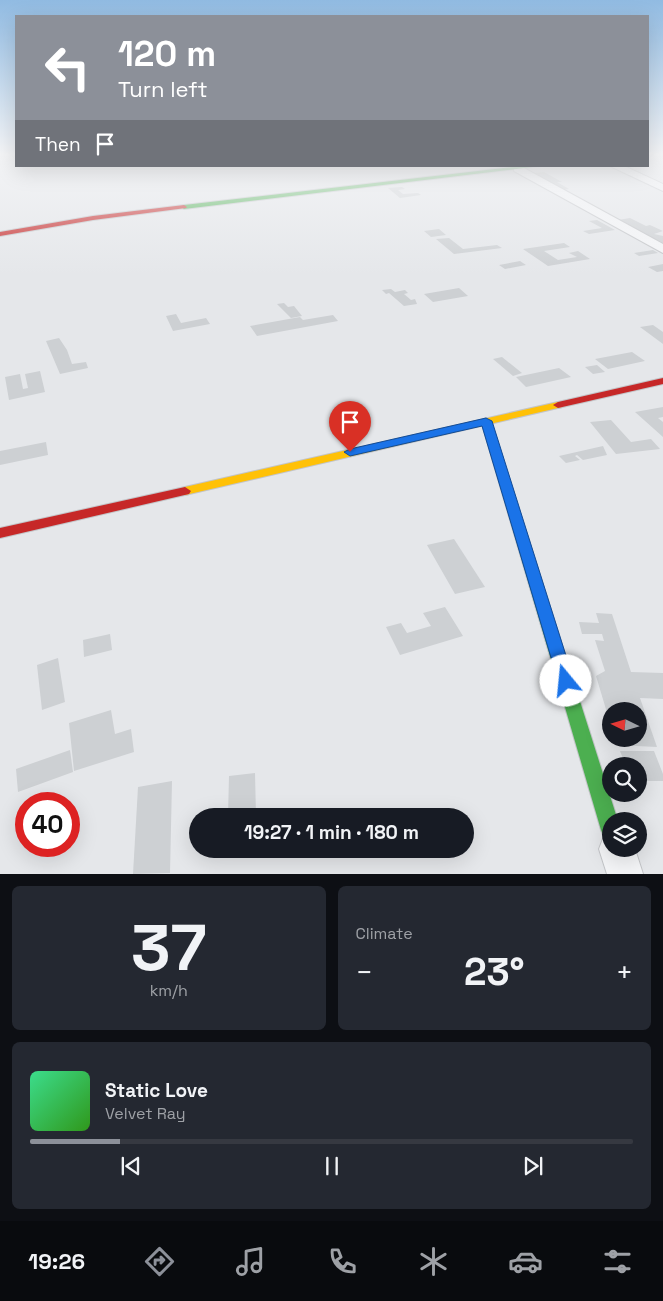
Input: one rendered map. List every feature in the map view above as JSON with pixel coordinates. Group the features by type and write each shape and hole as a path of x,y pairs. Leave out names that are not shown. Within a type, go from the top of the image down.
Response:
{"street":[{"path":"0,234 102,217 299,194"},
{"path":"564,194 663,249"},
{"path":"0,532 663,381"},
{"path":"486,421 605,812"},
{"path":"620,857 625,874"}],"building":[{"path":"395,194 421,195 400,198"},
{"path":"630,218 646,226 650,225 663,231 654,234 663,236 663,243 618,220"},
{"path":"597,220 615,230 589,234 583,231 602,228 589,221"},
{"path":"439,229 446,235 431,237 424,231"},
{"path":"449,238 463,249 497,245 502,248 454,254 436,239"},
{"path":"564,243 570,247 544,251 558,260 577,257 569,253 578,251 590,259 548,266 523,249"},
{"path":"653,250 658,253 639,256 634,253"},
{"path":"520,261 526,265 505,269 499,265"},
{"path":"663,264 663,271 657,272 648,267"},
{"path":"459,288 468,296 433,302 424,294"},
{"path":"391,289 395,292 405,290 408,293 404,294 411,300 415,299 417,304 404,306 389,293 386,294 382,290"},
{"path":"284,303 288,307 294,306 302,316 291,318 277,304"},
{"path":"176,314 181,323 206,318 210,324 173,331 166,316"},
{"path":"333,315 338,321 257,336 250,326 300,317 303,320"},
{"path":"653,325 663,332 663,344 640,327"},
{"path":"59,338 67,350 72,364 86,362 88,368 60,374 46,341"},
{"path":"632,352 645,361 608,369 595,359"},
{"path":"502,357 522,373 513,376 493,359"},
{"path":"597,365 605,372 593,374 585,367"},
{"path":"559,368 571,377 526,387 516,377"},
{"path":"40,371 45,392 9,400 5,377 20,374 23,389 28,388 25,374"},
{"path":"663,407 663,417 658,418 663,422 663,437 635,412"},
{"path":"611,420 631,442 651,439 660,449 616,454 590,422"},
{"path":"46,442 48,455 0,465 0,451"},
{"path":"603,446 607,455 583,460 577,455 575,456 580,460 566,463 559,456"},
{"path":"454,539 485,587 455,594 427,545"},
{"path":"445,607 463,636 400,655 386,627 401,623 407,633 431,626 423,613"},
{"path":"596,613 612,614 631,672 663,673 663,699 640,698 641,702 604,702 596,676 605,671 595,640 604,641 602,634 582,634 579,622 599,623"},
{"path":"110,634 112,650 84,657 83,640"},
{"path":"58,658 65,702 42,710 37,665"},
{"path":"111,710 115,734 131,729 134,752 74,771 69,723"},
{"path":"648,721 657,747 648,747"},
{"path":"70,750 73,772 18,792 16,769"},
{"path":"620,751 654,751 663,774 663,781 647,781 647,757 622,757"},
{"path":"255,773 256,808 228,808 229,776"},
{"path":"172,781 170,873 133,874 138,787"}],"traffic: fast":[{"path":"184,207 298,194"},
{"path":"486,421 605,812"}],"traffic: slow":[{"path":"185,491 558,405"}],"traffic: jam":[{"path":"0,234 93,218 184,207"},
{"path":"558,405 663,381"},
{"path":"0,533 185,491"}],"route":[{"path":"350,452 486,421 566,681"}]}
